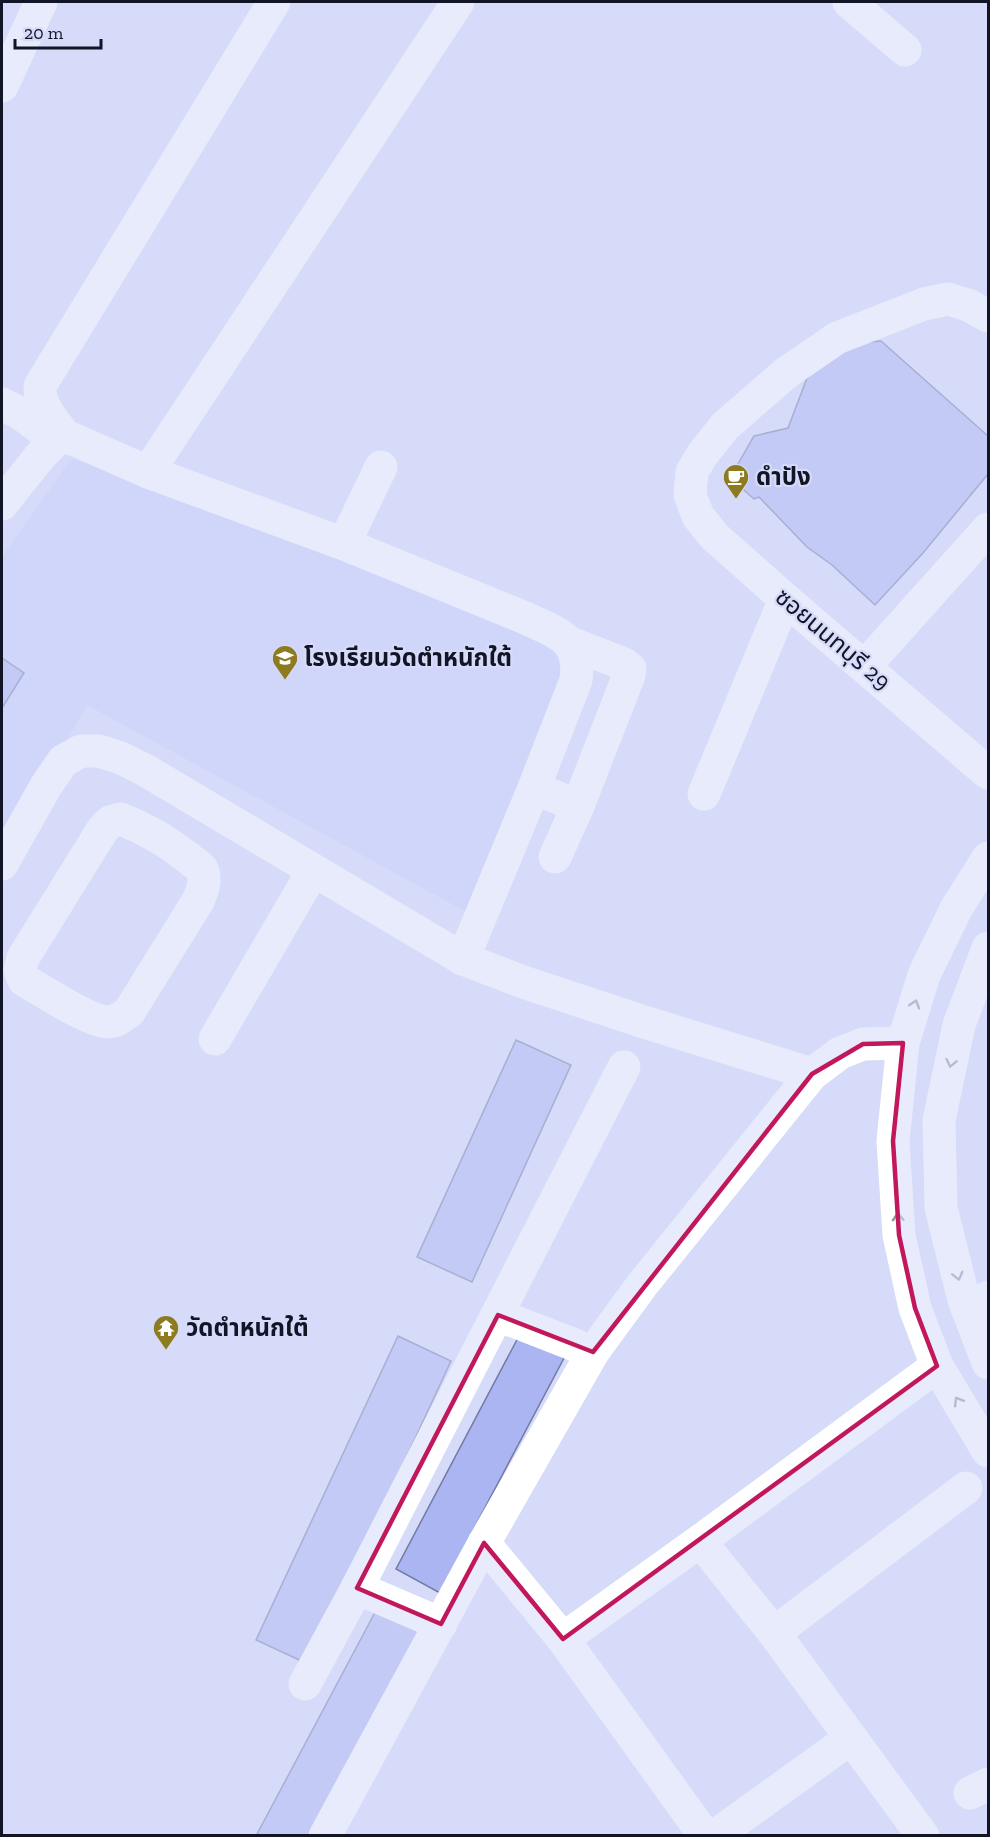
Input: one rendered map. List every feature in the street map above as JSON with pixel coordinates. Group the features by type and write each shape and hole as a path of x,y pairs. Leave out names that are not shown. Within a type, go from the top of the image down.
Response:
{"street":[{"path":"2,86 40,2"},
{"path":"61,439 40,397 40,386 274,2"},
{"path":"148,472 458,2"},
{"path":"849,2 905,50"},
{"name":"ซอยนนทบุรี 29","path":"988,316 968,305 948,299 924,304 837,338 786,373 725,426 692,472 690,495 698,516 715,537 988,773"},
{"path":"2,404 61,439 344,544 523,617 630,669 629,675 556,797 464,959"},
{"path":"2,504 47,447 61,439"},
{"path":"344,544 381,467"},
{"path":"865,666 988,529"},
{"path":"704,794 785,599"},
{"path":"555,857 556,797 578,668 576,655 597,653"},
{"path":"2,864 46,786 63,761 81,751 99,751 121,758 145,770 464,959 589,1004 812,1074"},
{"path":"167,841 195,801"},
{"path":"121,819 167,841 201,869 204,880 203,889 198,901 129,1012 120,1019 100,1021 24,980 20,970 23,958 103,829 110,822 121,819"},
{"path":"988,858 956,909 929,966 903,1043 893,1141 899,1235 915,1308 937,1366 988,1450"},
{"path":"215,1039 314,871"},
{"path":"988,948 959,1026 939,1120 941,1208 978,1303 988,1363"},
{"path":"325,1836 484,1543 593,1352 642,1284 812,1074 840,1053 863,1044 903,1043"},
{"path":"305,1684 357,1588 624,1067"},
{"path":"498,1315 593,1352"},
{"path":"563,1640 937,1366"},
{"path":"774,1633 966,1488"},
{"path":"700,1541 774,1633 923,1836"},
{"path":"484,1543 563,1640 705,1836"},
{"path":"357,1588 441,1624"},
{"path":"715,1836 851,1738"}],"highlighted area":[{"path":"903,1043 893,1141 899,1235 915,1308 937,1366 563,1639 484,1543 441,1624 357,1588 498,1315 593,1352 812,1074 863,1044"}],"shaded area":[{"name":"โรงเรียนวัดตำหนักใต้","path":"71,459 215,498 578,657 472,915 87,705 2,851 2,557"}],"building":[{"path":"881,341 988,436 988,474 923,553 875,605 832,565 807,547 759,497 754,499 730,478 754,436 788,428 807,378 843,344"},
{"path":"2,658 24,673 2,708"},
{"path":"516,1040 571,1065 472,1282 417,1257"},
{"path":"520,1334 564,1358 440,1593 396,1569"},
{"path":"398,1336 451,1361 310,1665 256,1640"},
{"path":"380,1603 422,1626 309,1836 256,1836"}],"place":[{"name":"ดำปัง","path":"736,500"},
{"name":"โรงเรียนวัดตำหนักใต้","path":"285,681"},
{"name":"วัดตำหนักใต้","path":"166,1351"}]}
